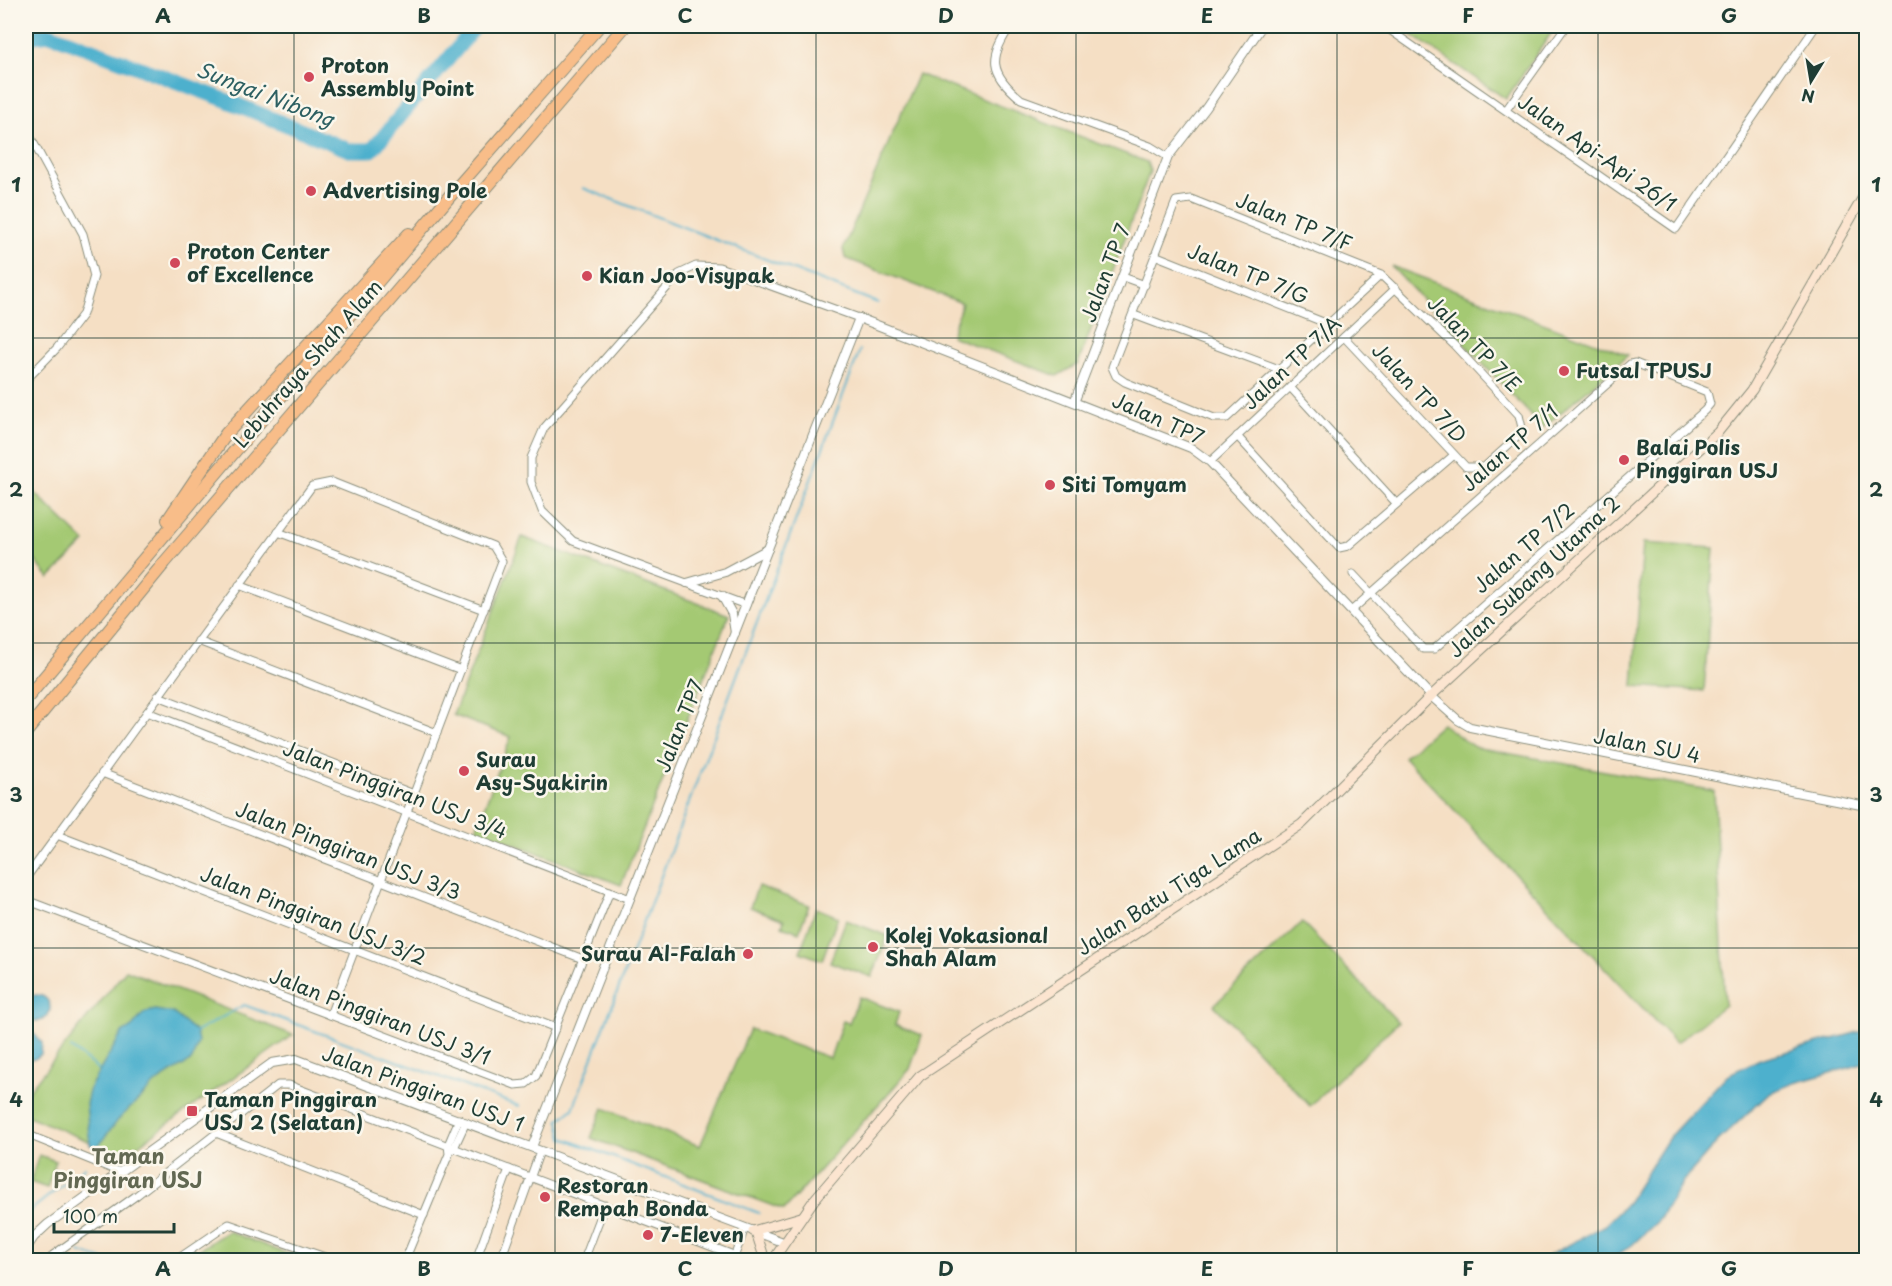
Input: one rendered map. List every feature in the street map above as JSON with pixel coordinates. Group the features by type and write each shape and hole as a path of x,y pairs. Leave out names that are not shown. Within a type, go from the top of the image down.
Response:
{"highway":[{"name":"Lebuhraya Shah Alam","path":"26,699 449,197 599,26"},
{"name":"Lebuhraya Shah Alam","path":"26,732 172,553 625,26"},
{"path":"126,580 226,434 349,296 416,226 449,197"}],"main road":[{"name":"Jalan Subang Utama 2","path":"1431,696 1718,432 1752,390 1866,192"},
{"name":"Jalan Batu Tiga Lama","path":"773,1260 801,1217 920,1076 1302,824 1431,696"},
{"path":"765,1260 752,1231 801,1217"}],"street":[{"path":"1011,26 996,47 994,56 1002,80 1010,89 1022,99 1150,146 1168,157"},
{"name":"Jalan TP 7","path":"1075,400 1168,157 1206,108 1262,26"},
{"name":"Jalan Api-Api 26/1","path":"1384,26 1676,229 1816,26"},
{"path":"1506,110 1566,26"},
{"path":"26,129 83,234 94,276 84,314 57,348 26,380"},
{"name":"Jalan TP 7/F","path":"1157,256 1176,201 1191,199 1381,275 1396,288"},
{"path":"1157,256 1112,367 1116,376 1125,382 1215,418 1227,418 1381,275"},
{"name":"Jalan TP 7/G","path":"1157,256 1328,324"},
{"name":"Jalan TP7","path":"746,605 573,541 542,511 531,482 531,458 544,428 680,274 696,266 719,267 859,318 1075,400 1191,448 1210,462 1431,696"},
{"path":"1123,277 1145,285"},
{"name":"Jalan TP 7/A","path":"1210,462 1396,288"},
{"name":"Jalan TP 7/E","path":"1396,288 1519,415 1523,432 1502,453"},
{"path":"1134,315 1279,369"},
{"name":"Jalan TP7","path":"536,1149 630,899 859,318"},
{"name":"Jalan TP 7/D","path":"1344,337 1466,467 1484,467 1502,453"},
{"name":"Jalan TP 7/1","path":"1351,611 1630,364 1635,363 1707,392"},
{"path":"1290,387 1396,503"},
{"name":"Jalan TP 7/2","path":"1353,574 1423,650 1434,649 1706,410 1711,400 1707,392"},
{"path":"1237,436 1339,548 1348,546 1454,455"},
{"path":"26,879 312,486 332,482 493,546 502,561 330,1015"},
{"path":"278,532 484,610"},
{"path":"687,583 725,572 768,549"},
{"path":"239,585 461,670"},
{"path":"722,596 732,614 735,634"},
{"path":"198,641 437,733"},
{"name":"Jalan Pinggiran USJ 3/4","path":"158,696 414,794"},
{"name":"Jalan SU 4","path":"1431,696 1458,720 1483,731 1866,806"},
{"name":"Jalan Pinggiran USJ 3/4","path":"147,712 630,899"},
{"name":"Jalan Pinggiran USJ 3/3","path":"102,773 583,958"},
{"name":"Jalan Pinggiran USJ 3/2","path":"57,835 556,1028"},
{"name":"Jalan Pinggiran USJ 3/1","path":"26,900 515,1085 526,1084 536,1076 610,891"},
{"name":"Jalan Pinggiran USJ 1","path":"26,1249 34,1237 48,1224 272,1063 284,1059 296,1059 783,1242"},
{"path":"52,1258 279,1085 290,1085 605,1205 735,1258 752,1231"},
{"path":"405,1260 462,1120"},
{"path":"216,1133 424,1215"},
{"path":"26,1134 120,1172"},
{"path":"489,1255 502,1260 530,1177 536,1149"},
{"path":"476,1260 509,1169"},
{"path":"584,1260 605,1205"},
{"path":"176,1260 229,1224 333,1260"},
{"path":"52,1258 69,1260"}],"green space":[{"path":"1399,26 1556,26 1506,99"},
{"path":"918,74 1147,162 1150,171 1078,364 1057,376 951,336 962,303 845,258 843,249"},
{"path":"1391,266 1628,355 1543,428"},
{"path":"26,484 85,542 49,578 26,549"},
{"path":"522,537 729,615 621,885 476,829 511,737 453,715"},
{"path":"1643,543 1714,548 1704,691 1633,686"},
{"path":"1442,724 1474,747 1714,791 1725,1005 1676,1043 1404,757"},
{"path":"758,886 809,905 799,932 782,926 784,920 750,907"},
{"path":"816,908 838,917 822,960 800,952"},
{"path":"846,920 888,936 872,977 830,962"},
{"path":"1302,922 1398,1022 1310,1106 1214,1005"},
{"path":"126,970 293,1035 123,1156 26,1115 26,1094"},
{"path":"859,997 899,1012 895,1025 922,1035 910,1069 784,1210 591,1138 603,1108 700,1146 750,1029 830,1058 843,1021 849,1023"},
{"path":"39,1155 56,1161 47,1188 30,1182"},
{"path":"228,1231 303,1260 183,1260"}],"water":[{"path":"37,995 46,999 50,1008 46,1017 37,1021 28,1017 24,1008 28,999"},
{"path":"155,1010 173,1013 196,1032 198,1042 192,1060 158,1081 119,1119 97,1147 90,1145 86,1104 90,1087 122,1033 132,1027 144,1013"},
{"path":"1866,1030 1866,1063 1794,1083 1769,1093 1717,1142 1683,1181 1659,1220 1632,1245 1610,1260 1541,1260 1605,1225 1627,1203 1670,1136 1727,1075 1760,1059"},
{"path":"26,1034 34,1034 42,1043 41,1054 35,1059 26,1059"}],"waterway":[{"name":"Sungai Nibong","path":"26,37 50,34 228,101 349,150 372,150 476,26"},
{"path":"583,188 878,303"},
{"path":"759,1213 563,1138 559,1120 573,1109 860,350"},
{"path":"196,1032 244,1005 519,1106"},
{"path":"71,1048 99,1070"},
{"path":"26,1214 85,1167"},
{"path":"79,1252 103,1260"}],"place":[{"name":"Proton Assembly Point","path":"309,77"},
{"name":"Advertising Pole","path":"311,191"},
{"name":"Proton Center of Excellence","path":"175,263"},
{"name":"Kian Joo-Visypak","path":"587,276"},
{"name":"Futsal TPUSJ","path":"1564,371"},
{"name":"Balai Polis Pinggiran USJ","path":"1624,460"},
{"name":"Siti Tomyam","path":"1050,485"},
{"name":"Surau Asy-Syakirin","path":"464,771"},
{"name":"Kolej Vokasional Shah Alam","path":"873,947"},
{"name":"Surau Al-Falah","path":"748,954"},
{"name":"Taman Pinggiran USJ 2 (Selatan)","path":"192,1111"},
{"name":"Restoran Rempah Bonda","path":"545,1197"},
{"name":"7-Eleven","path":"648,1235"}],"district":[{"name":"Taman Pinggiran USJ","path":"128,1169"}]}
